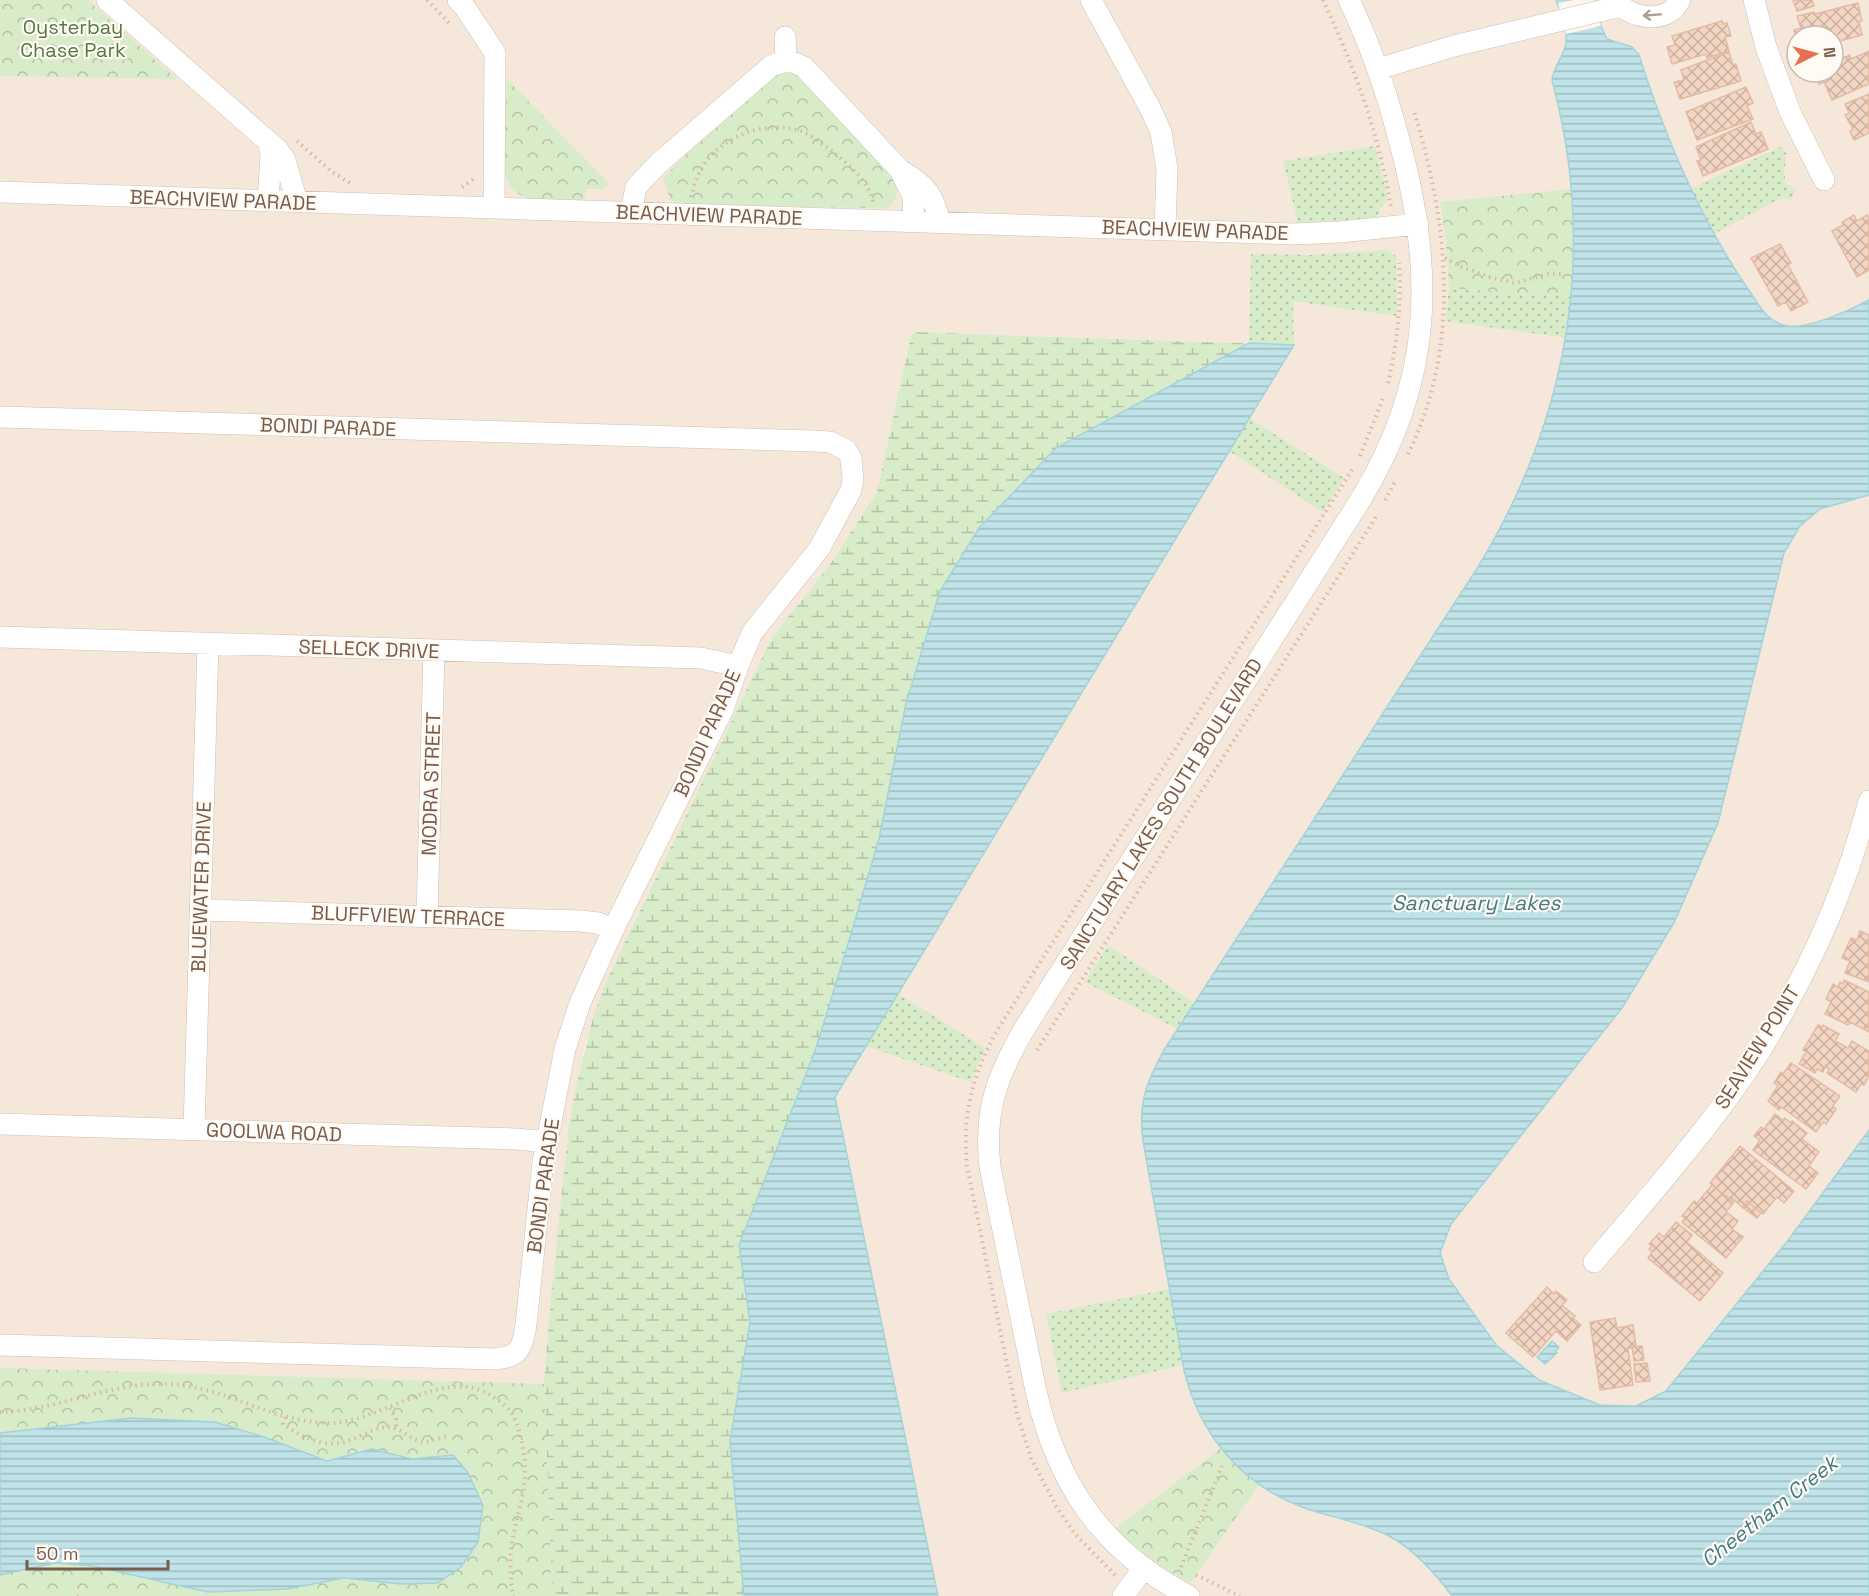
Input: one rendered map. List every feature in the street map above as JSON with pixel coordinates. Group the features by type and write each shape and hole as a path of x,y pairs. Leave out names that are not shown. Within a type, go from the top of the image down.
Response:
{"street":[{"path":"107,0 278,150 285,160 297,202"},
{"path":"458,0 495,53 494,208"},
{"path":"1091,0 1161,132 1167,169 1165,229"},
{"name":"SANCTUARY LAKES SOUTH BOULEVARD","path":"1189,1596 1166,1584 1110,1539 1074,1492 1053,1452 1042,1421 990,1167 988,1132 993,1096 1010,1054 1023,1031 1355,510 1380,467 1401,418 1417,358 1423,284 1418,224 1406,164 1378,69 1349,0"},
{"path":"1378,69 1454,46 1622,3 1628,12 1639,16 1653,16 1672,11 1680,0"},
{"path":"1754,0 1766,47 1790,112 1824,180"},
{"path":"785,38 786,60"},
{"path":"631,212 636,187 659,164 771,66 786,60 804,67 900,170 920,182 931,195 940,222"},
{"path":"268,201 271,156 269,142"},
{"path":"652,213 650,192 659,164"},
{"path":"900,170 913,196 914,221"},
{"name":"BEACHVIEW PARADE","path":"0,192 1322,233 1418,224"},
{"name":"BONDI PARADE","path":"0,417 830,442 846,450 851,458 853,480 848,498 819,549 752,633 723,709 613,930 580,1003 565,1049 541,1178 524,1340 519,1350 508,1357 495,1359 0,1345"},
{"name":"SELLECK DRIVE","path":"0,637 701,658 738,666"},
{"name":"BLUEWATER DRIVE","path":"194,1130 208,644"},
{"name":"MODRA STREET","path":"427,916 434,651"},
{"name":"SEAVIEW POINT","path":"1594,1262 1703,1131 1760,1052 1791,997 1824,930 1847,874 1869,801"},
{"name":"BLUFFVIEW TERRACE","path":"201,910 581,921 598,923 613,930"},
{"name":"GOOLWA ROAD","path":"0,1124 516,1139 548,1142"},
{"path":"1124,1596 1144,1568"}],"path":[{"path":"427,0 460,35"},
{"path":"1406,459 1427,407 1438,367 1444,305 1444,257 1434,192 1411,103"},
{"path":"687,214 694,184 705,163 724,145 743,133 766,128 787,128 810,136 852,167 869,189 878,220"},
{"path":"297,141 332,172 348,183 358,183"},
{"path":"452,187 463,187 475,178 476,169 494,169"},
{"path":"1444,257 1462,267 1489,277 1515,282 1548,274 1562,274"},
{"path":"1036,1052 1368,530 1396,478"},
{"path":"0,1412 27,1410 140,1386 168,1384 201,1388 285,1417 333,1423 348,1421 390,1408 440,1388 474,1387 502,1402 512,1413 522,1440 526,1466 525,1490 512,1550 513,1596"},
{"path":"390,1408 396,1419 396,1429"},
{"path":"285,1417 283,1424 318,1442 348,1441 379,1429 396,1429 424,1442 448,1436"},
{"path":"1181,1567 1221,1466"},
{"path":"1176,1564 1240,1596"},
{"path":"77,1596 82,1596"}],"shaded area":[{"name":"Sanctuary Lakes","path":"0,0 1869,0 1869,1596 938,1596 835,1097 1294,345 914,332 911,335 877,492 831,563 772,637 608,977 585,1046 569,1125 544,1383 552,1596 0,1596"}],"green space":[{"name":"Oysterbay Chase Park","path":"0,0 88,0 177,79 0,76"},
{"path":"786,61 897,181 897,193 893,202 887,208 679,205 670,199 663,178 771,66"},
{"path":"507,79 609,184 604,189 586,189 584,201 535,200 515,191 508,182 504,169"},
{"path":"1375,146 1388,200 1380,209 1377,218 1298,223 1283,161"},
{"path":"1782,146 1787,153 1784,172 1786,184 1796,189 1791,201 1783,197 1714,234 1690,189"},
{"path":"1572,189 1574,249 1571,297 1449,288 1446,240 1440,202"},
{"path":"1387,250 1396,256 1397,316 1293,301 1294,345 1249,343 1251,254 1309,255"},
{"path":"1449,288 1571,297 1566,338 1446,321"},
{"path":"914,332 1294,345 835,1097 938,1596 552,1596 544,1383 569,1125 594,1014 608,977 772,637 831,563 877,492 911,335"},
{"path":"1249,418 1344,478 1323,512 1229,451"},
{"path":"1108,945 1195,1003 1178,1029 1085,982"},
{"path":"898,994 985,1048 971,1082 866,1046"},
{"path":"1169,1289 1183,1365 1062,1393 1046,1314"},
{"path":"0,1368 544,1384 552,1596 0,1596"},
{"path":"1220,1449 1259,1485 1190,1583 1141,1555 1113,1530"}],"water":[{"name":"Sanctuary Lakes","path":"1556,0 1594,0 1607,39 1632,47 1639,55 1660,116 1698,203 1729,259 1757,303 1771,319 1783,325 1792,326 1814,323 1869,300 1869,495 1820,509 1800,526 1784,553 1718,823 1674,923 1622,1008 1451,1224 1440,1253 1449,1279 1496,1345 1539,1380 1600,1405 1636,1406 1666,1391 1789,1239 1869,1130 1869,1596 1452,1596 1424,1563 1389,1536 1302,1507 1260,1485 1241,1470 1225,1453 1200,1415 1184,1370 1143,1141 1142,1115 1145,1094 1152,1073 1164,1050 1476,570 1508,513 1534,454 1553,394 1566,333 1573,271 1573,208 1566,144 1552,80 1565,48 1566,38 1564,21"},
{"path":"1249,343 1294,345 835,1097 938,1596 744,1596 730,1441 750,1322 739,1245 815,1051 845,954 879,839 906,703 940,591 979,528 1056,448"},
{"path":"1552,1341 1559,1347 1555,1352 1557,1353 1545,1364 1537,1357"},
{"path":"131,1418 215,1422 264,1437 327,1461 372,1449 412,1459 453,1455 468,1473 483,1505 478,1542 461,1567 438,1583 401,1584 344,1578 287,1589 208,1592 92,1566 55,1563 0,1575 0,1433"}],"pier":[{"path":"1594,0 1601,26 1566,34 1558,3"}],"building":[{"path":"1793,0 1812,0 1814,6 1797,11"},
{"path":"1858,3 1862,35 1845,40 1845,24 1800,24 1797,16 1814,12 1815,14"},
{"path":"1722,21 1723,24 1727,23 1731,36 1725,37 1729,51 1707,58 1706,54 1672,64 1667,47 1675,45 1672,36"},
{"path":"1869,51 1869,84 1832,100 1825,84 1845,84 1845,57 1850,55 1851,59"},
{"path":"1729,52 1733,65 1736,64 1741,81 1680,99 1674,82 1684,80 1681,70"},
{"path":"1746,87 1753,103 1747,106 1753,119 1697,140 1686,112"},
{"path":"1869,94 1869,133 1854,140 1850,131 1853,129 1845,115 1849,113 1845,104"},
{"path":"1751,122 1756,134 1761,132 1768,149 1703,176 1697,161 1701,160 1696,147"},
{"path":"1854,215 1857,221 1867,215 1869,218 1869,270 1857,277 1832,231"},
{"path":"1780,244 1791,263 1788,265 1808,302 1791,311 1786,302 1778,306 1751,258"},
{"path":"1860,931 1869,935 1869,982 1845,973 1850,961 1842,958 1851,938 1857,940"},
{"path":"1844,980 1869,992 1869,1032 1850,1022 1848,1025 1825,1014 1831,1002 1826,999 1833,984 1838,987 1840,982 1843,984"},
{"path":"1818,1025 1822,1027 1823,1025 1839,1034 1835,1041 1848,1048 1852,1041 1869,1051 1869,1075 1864,1085 1861,1084 1856,1092 1827,1073 1830,1069 1825,1067 1823,1072 1817,1069 1815,1073 1799,1064 1806,1052 1803,1050"},
{"path":"1791,1063 1840,1096 1833,1106 1836,1109 1826,1124 1823,1122 1816,1132 1781,1107 1779,1110 1768,1101 1778,1086 1774,1083"},
{"path":"1775,1114 1783,1120 1785,1118 1791,1123 1792,1121 1807,1133 1802,1139 1819,1152 1809,1166 1818,1173 1806,1189 1753,1150 1760,1140 1754,1136 1761,1127 1764,1129"},
{"path":"1740,1146 1794,1191 1784,1203 1777,1197 1763,1214 1747,1201 1742,1207 1710,1183"},
{"path":"1712,1185 1734,1202 1726,1212 1738,1221 1732,1229 1743,1237 1726,1258 1682,1222 1685,1218 1682,1216 1694,1201 1697,1203"},
{"path":"1747,1201 1761,1213 1757,1218 1742,1207"},
{"path":"1676,1222 1692,1235 1687,1242 1723,1273 1700,1301 1648,1258 1652,1252 1649,1249 1652,1246 1649,1244 1659,1233 1664,1237"},
{"path":"1547,1287 1554,1294 1556,1291 1567,1300 1562,1305 1575,1316 1573,1318 1581,1325 1567,1341 1556,1331 1533,1357 1506,1333"},
{"path":"1615,1318 1617,1328 1633,1325 1636,1347 1628,1348 1633,1385 1600,1390 1590,1322"},
{"path":"1642,1346 1644,1360 1634,1361 1632,1347"},
{"path":"1647,1363 1650,1381 1636,1382 1634,1364"}],"water label":[{"name":"Cheetham Creek","path":"1769,1511"}]}
